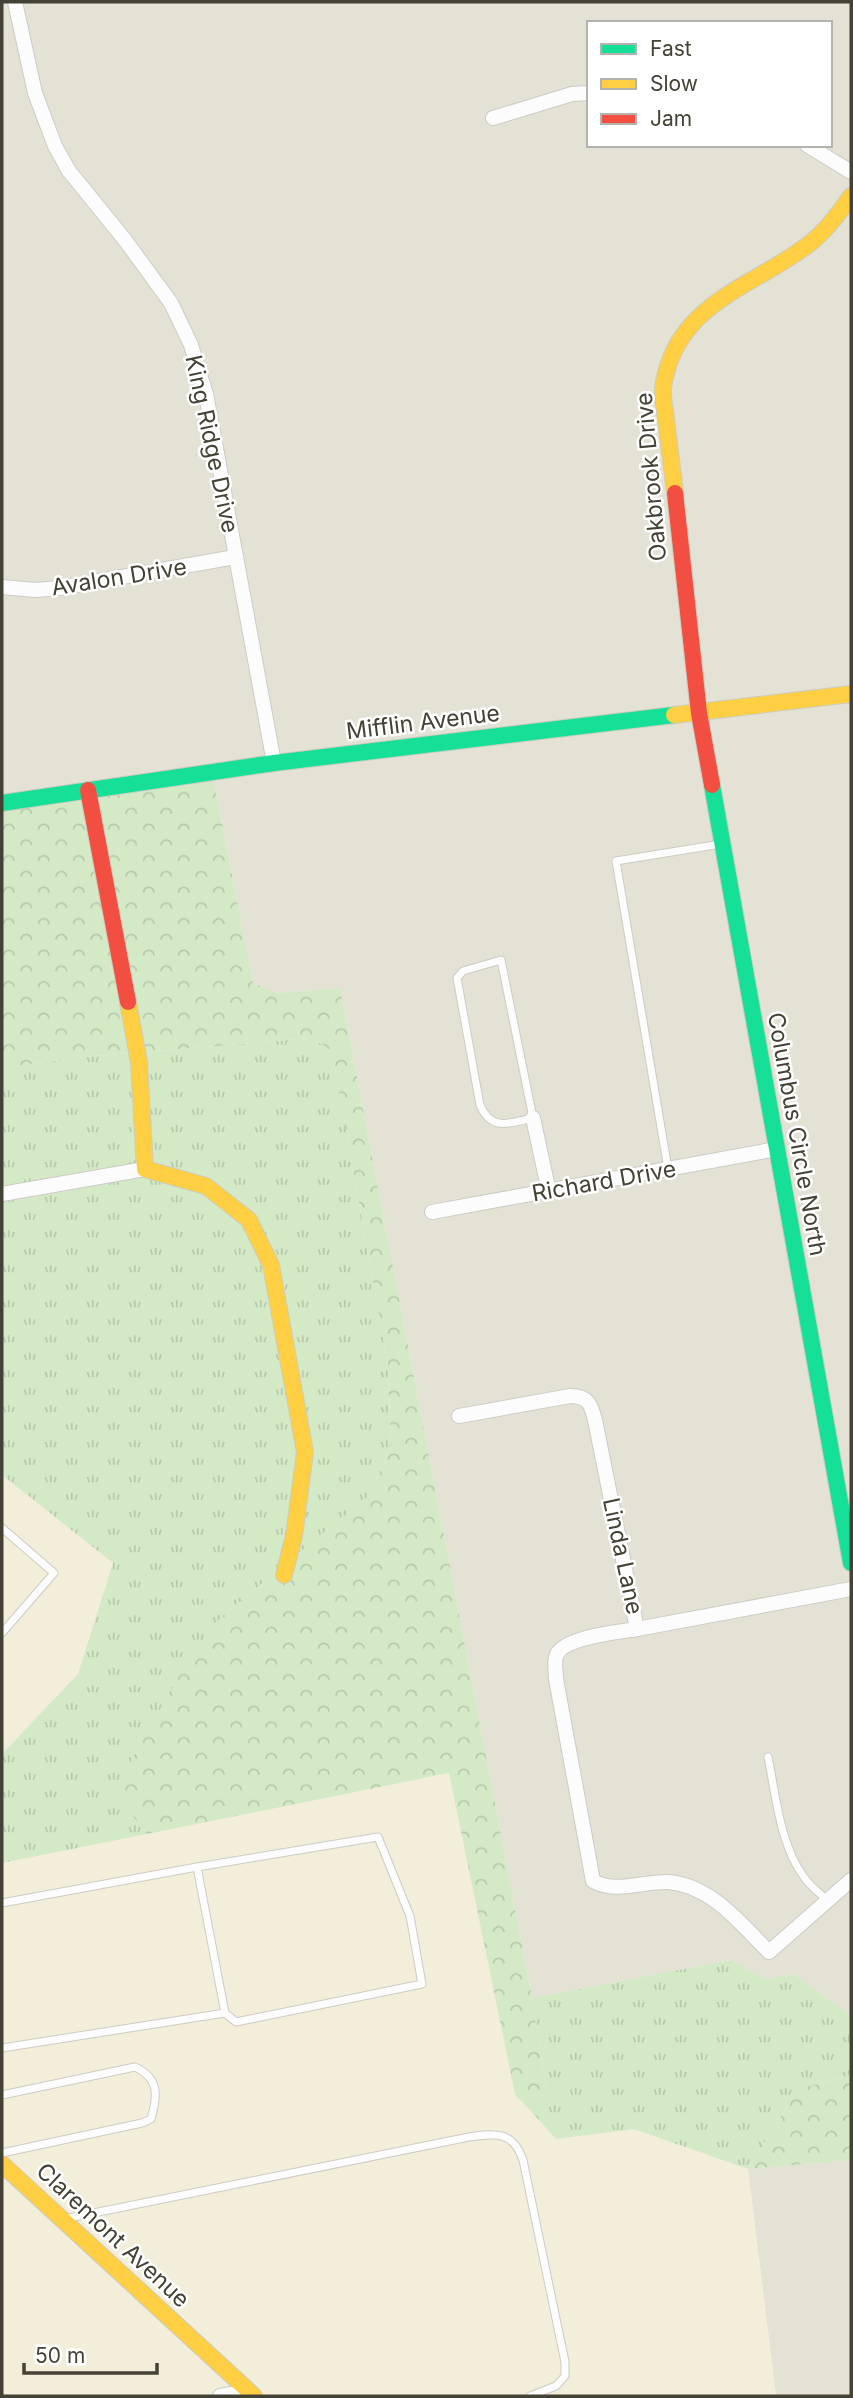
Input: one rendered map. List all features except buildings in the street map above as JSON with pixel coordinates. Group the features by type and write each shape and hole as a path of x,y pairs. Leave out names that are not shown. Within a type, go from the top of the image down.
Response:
{"street":[{"name":"King Ridge Drive","path":"15,2 35,93 55,146 69,172 163,291 182,321 191,345 206,394 274,763"},
{"path":"492,118 572,94 587,93"},
{"path":"810,147 851,172"},
{"name":"Oakbrook Drive","path":"699,713 663,405 666,370 671,352 703,310 721,296 786,260 814,239 851,196"},
{"name":"Avalon Drive","path":"2,587 35,590 60,588 236,557"},
{"name":"Mifflin Avenue","path":"2,803 274,763 851,694"},
{"name":"Columbus Circle North","path":"699,713 851,1563"},
{"path":"88,790 139,1062 145,1169"},
{"path":"533,1118 549,1192"},
{"name":"Richard Drive","path":"432,1212 777,1149"},
{"path":"2,1194 145,1169 206,1186 249,1220 271,1265 305,1452 294,1536 284,1574"},
{"name":"Linda Lane","path":"459,1416 570,1396 580,1396 589,1402 595,1420 637,1629 851,1589"},
{"path":"637,1629 573,1641 560,1648 556,1656 556,1679 593,1881 604,1887 667,1882 698,1889 733,1917 769,1952 851,1880"},
{"name":"Claremont Avenue","path":"2,2164 251,2394"},
{"path":"220,2396 251,2394"}],"lane":[{"path":"668,1170 616,861 722,844"},
{"path":"501,960 533,1118 505,1124 486,1118 480,1105 458,991 457,978 463,971 501,960"},
{"path":"2,1528 54,1573 2,1633"},
{"path":"768,1757 793,1860 805,1879 828,1901"},
{"path":"2,1903 197,1867 378,1837 410,1916 422,1984 236,2022 225,2012 197,1867"},
{"path":"2,2048 225,2012"},
{"path":"2,2095 135,2067 148,2073 153,2081 156,2102 151,2119 142,2123 2,2153"},
{"path":"64,2219 485,2134 511,2139 517,2144 523,2160 565,2362 565,2376 556,2386 530,2396"}],"shaded area":[{"path":"2,2 851,2 851,2015 793,1974 766,1979 731,1960 532,1998 340,988 276,993 253,983 213,777 2,810"},
{"path":"2,1475 113,1563 78,1674 2,1754"},
{"path":"449,1772 515,2094 556,2139 634,2129 748,2169 776,2396 2,2396 2,1863"},
{"path":"851,2160 851,2396 776,2396 748,2169"}],"green space":[{"path":"213,777 253,983 276,993 340,988 532,1998 547,2095 539,2120 515,2094 449,1773 147,1834 122,1802 131,1761 187,1660 221,1617 370,1495 391,1445 388,1366 332,1051 312,1038 83,1057 2,1068 2,810"},
{"path":"312,1038 332,1051 388,1366 391,1445 370,1495 221,1617 122,1802 147,1834 2,1863 2,1754 78,1674 113,1563 2,1475 2,1068 83,1057"},
{"path":"731,1960 766,1979 793,1974 851,2015 851,2075 798,2089 748,2169 634,2129 556,2139 539,2120 547,2095 532,1998"},
{"path":"851,2075 851,2160 748,2169 798,2089"}],"traffic: fast":[{"path":"2,803 274,763 674,715"},
{"path":"712,785 851,1563"}],"traffic: slow":[{"path":"675,493 663,388 671,359 683,335 701,315 721,299 813,241 834,220 851,196"},
{"path":"674,715 851,694"},
{"path":"128,1002 139,1062 145,1169 206,1186 249,1220 271,1265 305,1452 294,1536 284,1575"},
{"path":"2,2164 254,2396"}],"traffic: jam":[{"path":"675,493 699,713 712,785"},
{"path":"88,790 128,1002"}]}
